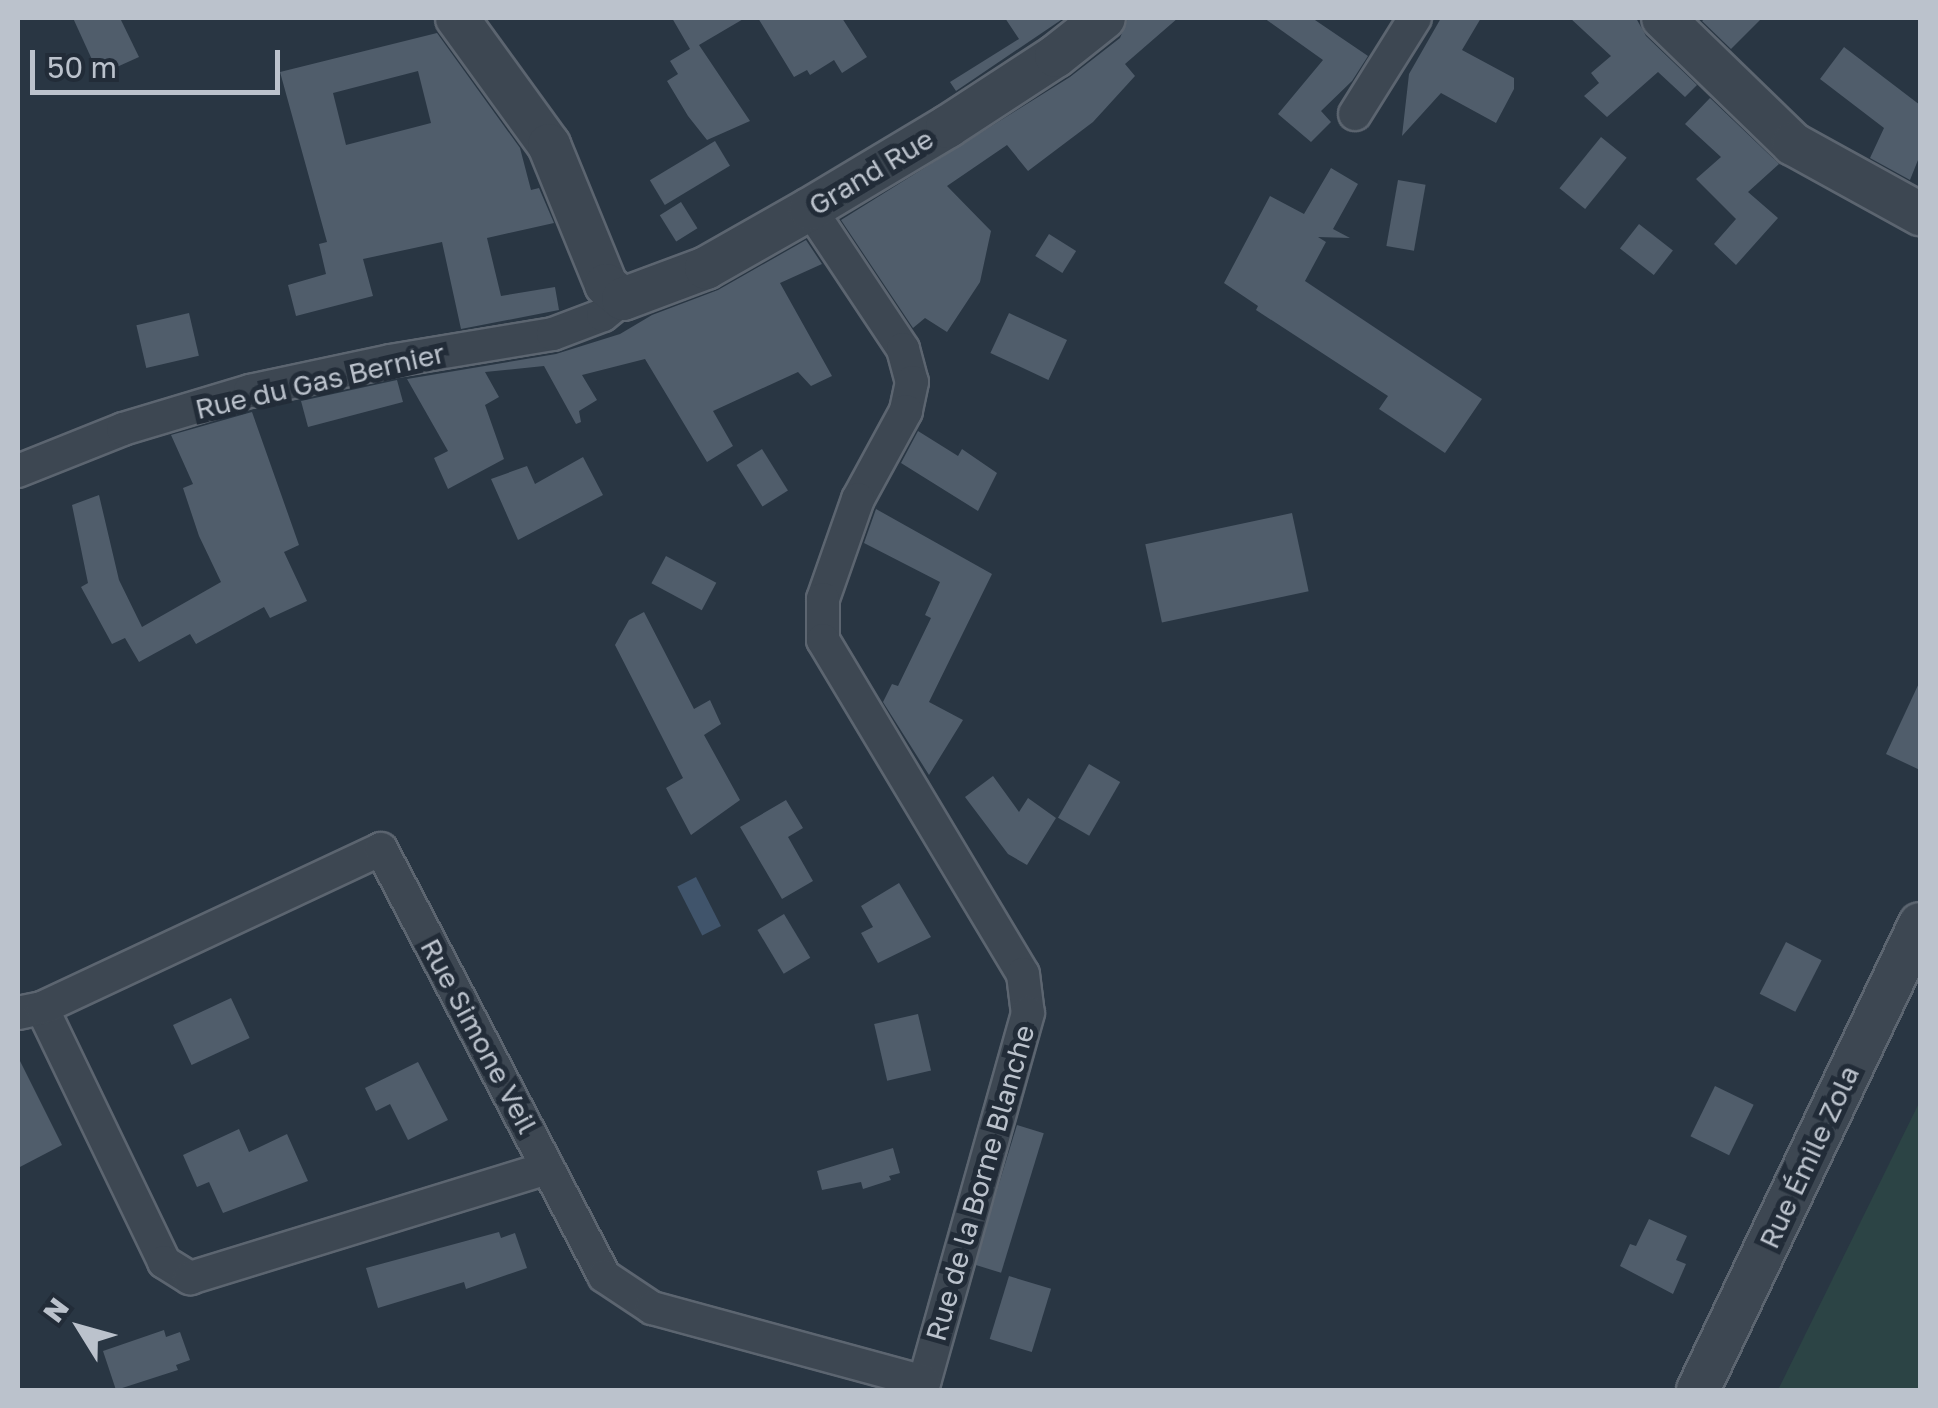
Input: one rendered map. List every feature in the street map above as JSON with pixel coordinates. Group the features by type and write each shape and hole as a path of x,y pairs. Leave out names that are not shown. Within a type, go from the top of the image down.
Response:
{"street":[{"path":"457,18 549,145 606,285 623,299"},
{"name":"Grand Rue","path":"623,299 706,268 810,209 947,127 1056,56 1104,18"},
{"path":"1355,114 1415,18"},
{"path":"1663,18 1794,144 1920,214"},
{"name":"Rue de la Borne Blanche","path":"810,209 903,349 912,382 906,411 858,499 823,599 823,640 1023,974 1028,1013 923,1386"},
{"name":"Rue du Gas Bernier","path":"18,471 123,429 250,391 390,361 554,334 602,316 623,299"},
{"name":"Rue Simone Veil","path":"30,1011 381,849 604,1276 652,1308 923,1386"},
{"name":"Rue Émile Zola","path":"1698,1390 1920,924"},
{"path":"30,1011 164,1262 190,1278 548,1168"}],"green space":[{"path":"1920,1101 1920,1390 1778,1390"}],"water":[{"path":"696,877 721,926 702,936 677,887"}],"building":[{"path":"73,18 120,18 139,57 99,75"},
{"path":"672,18 745,18 699,45 750,121 707,140 688,116 667,81 678,74 670,61 690,49"},
{"path":"758,18 842,18 867,57 842,73 834,60 810,75 807,70 794,77"},
{"path":"1005,18 1064,18 956,91 950,82 1019,39"},
{"path":"1128,18 1178,18 1125,64 1135,76 1093,122 1028,171 1007,145 947,186 991,231 980,282 947,332 925,318 913,328 841,220 1070,77 1120,38"},
{"path":"1264,18 1312,18 1368,56 1352,81 1321,111 1331,122 1311,142 1278,114 1323,60"},
{"path":"1441,18 1481,18 1462,50 1514,78 1514,89 1496,123 1441,93 1402,136 1409,74"},
{"path":"1570,18 1636,18 1646,36 1697,85 1685,97 1658,72 1607,117 1584,96 1599,83 1591,73 1611,56"},
{"path":"1762,18 1731,49 1702,21"},
{"path":"437,33 520,148 531,190 539,188 554,223 487,238 501,296 555,287 559,310 461,329 442,242 363,259 373,296 296,316 288,285 326,274 319,244 327,242 280,72","holes":["418,71 431,123 346,145 333,93"]},
{"path":"1844,47 1920,105 1920,155 1910,180 1870,158 1884,128 1820,79"},
{"path":"1710,98 1779,164 1748,192 1778,218 1736,265 1714,244 1736,219 1696,179 1721,157 1685,124"},
{"path":"1601,137 1627,158 1585,209 1559,188"},
{"path":"715,141 730,166 665,205 650,180"},
{"path":"1331,168 1358,184 1333,229 1350,238 1318,237 1326,242 1305,281 1482,399 1445,453 1379,409 1388,396 1256,310 1258,306 1224,283 1270,196 1304,214"},
{"path":"1398,180 1426,185 1414,251 1386,246"},
{"path":"681,202 697,228 676,242 660,215"},
{"path":"1639,224 1673,250 1654,275 1620,248"},
{"path":"1049,234 1076,251 1062,273 1035,256"},
{"path":"806,240 822,264 780,283 832,376 811,386 798,372 713,411 733,446 707,462 645,359 582,375 597,400 579,411 581,422 576,424 544,366 485,372 499,397 485,405 504,459 448,489 434,458 448,451 407,379 556,354 620,334 652,315 718,290"},
{"path":"189,313 199,356 146,368 136,325"},
{"path":"1009,313 1067,340 1048,380 990,353"},
{"path":"397,380 403,402 308,427 301,401"},
{"path":"252,412 299,545 284,552 307,601 270,618 264,607 196,644 190,634 139,662 125,638 112,644 81,587 88,583 72,505 99,495 119,580 142,627 221,582 199,536 183,488 193,484 171,435"},
{"path":"918,431 958,456 962,449 997,473 978,511 901,463"},
{"path":"762,449 788,491 763,506 737,465"},
{"path":"583,457 603,495 518,540 491,479 527,466 535,484"},
{"path":"876,509 992,574 929,702 963,720 929,775 883,702 892,684 898,686 931,618 925,615 940,582 864,543"},
{"path":"1292,513 1309,591 1162,622 1145,544"},
{"path":"666,556 716,583 702,610 651,583"},
{"path":"644,612 694,709 710,700 721,724 704,735 740,800 691,835 666,788 683,778 615,645 629,620"},
{"path":"1920,681 1920,770 1886,754"},
{"path":"1089,764 1120,782 1089,836 1058,818"},
{"path":"993,776 1019,812 1028,798 1056,818 1027,865 1008,854 965,797"},
{"path":"786,800 803,828 788,837 813,881 782,899 740,827"},
{"path":"899,883 931,937 878,963 861,933 873,927 861,906"},
{"path":"784,914 810,958 784,974 757,930"},
{"path":"1786,942 1822,960 1795,1012 1760,994"},
{"path":"231,998 250,1038 192,1065 173,1025"},
{"path":"918,1014 931,1071 887,1081 874,1024"},
{"path":"18,1057 62,1145 18,1168"},
{"path":"418,1062 448,1120 408,1140 390,1104 376,1111 365,1088"},
{"path":"1715,1086 1754,1105 1729,1155 1690,1136"},
{"path":"1017,1125 1044,1133 1001,1273 974,1265"},
{"path":"239,1129 249,1152 287,1134 308,1181 223,1213 209,1182 197,1187 183,1155"},
{"path":"893,1148 900,1173 889,1176 891,1180 863,1189 861,1182 822,1190 817,1171"},
{"path":"1649,1219 1687,1236 1676,1260 1686,1264 1673,1294 1620,1266 1630,1244 1636,1246"},
{"path":"499,1232 501,1238 515,1233 527,1268 466,1289 464,1282 378,1308 366,1268"},
{"path":"1009,1276 1051,1289 1032,1352 990,1339"},
{"path":"164,1330 166,1337 180,1332 190,1360 176,1365 178,1370 116,1390 103,1351"}]}
